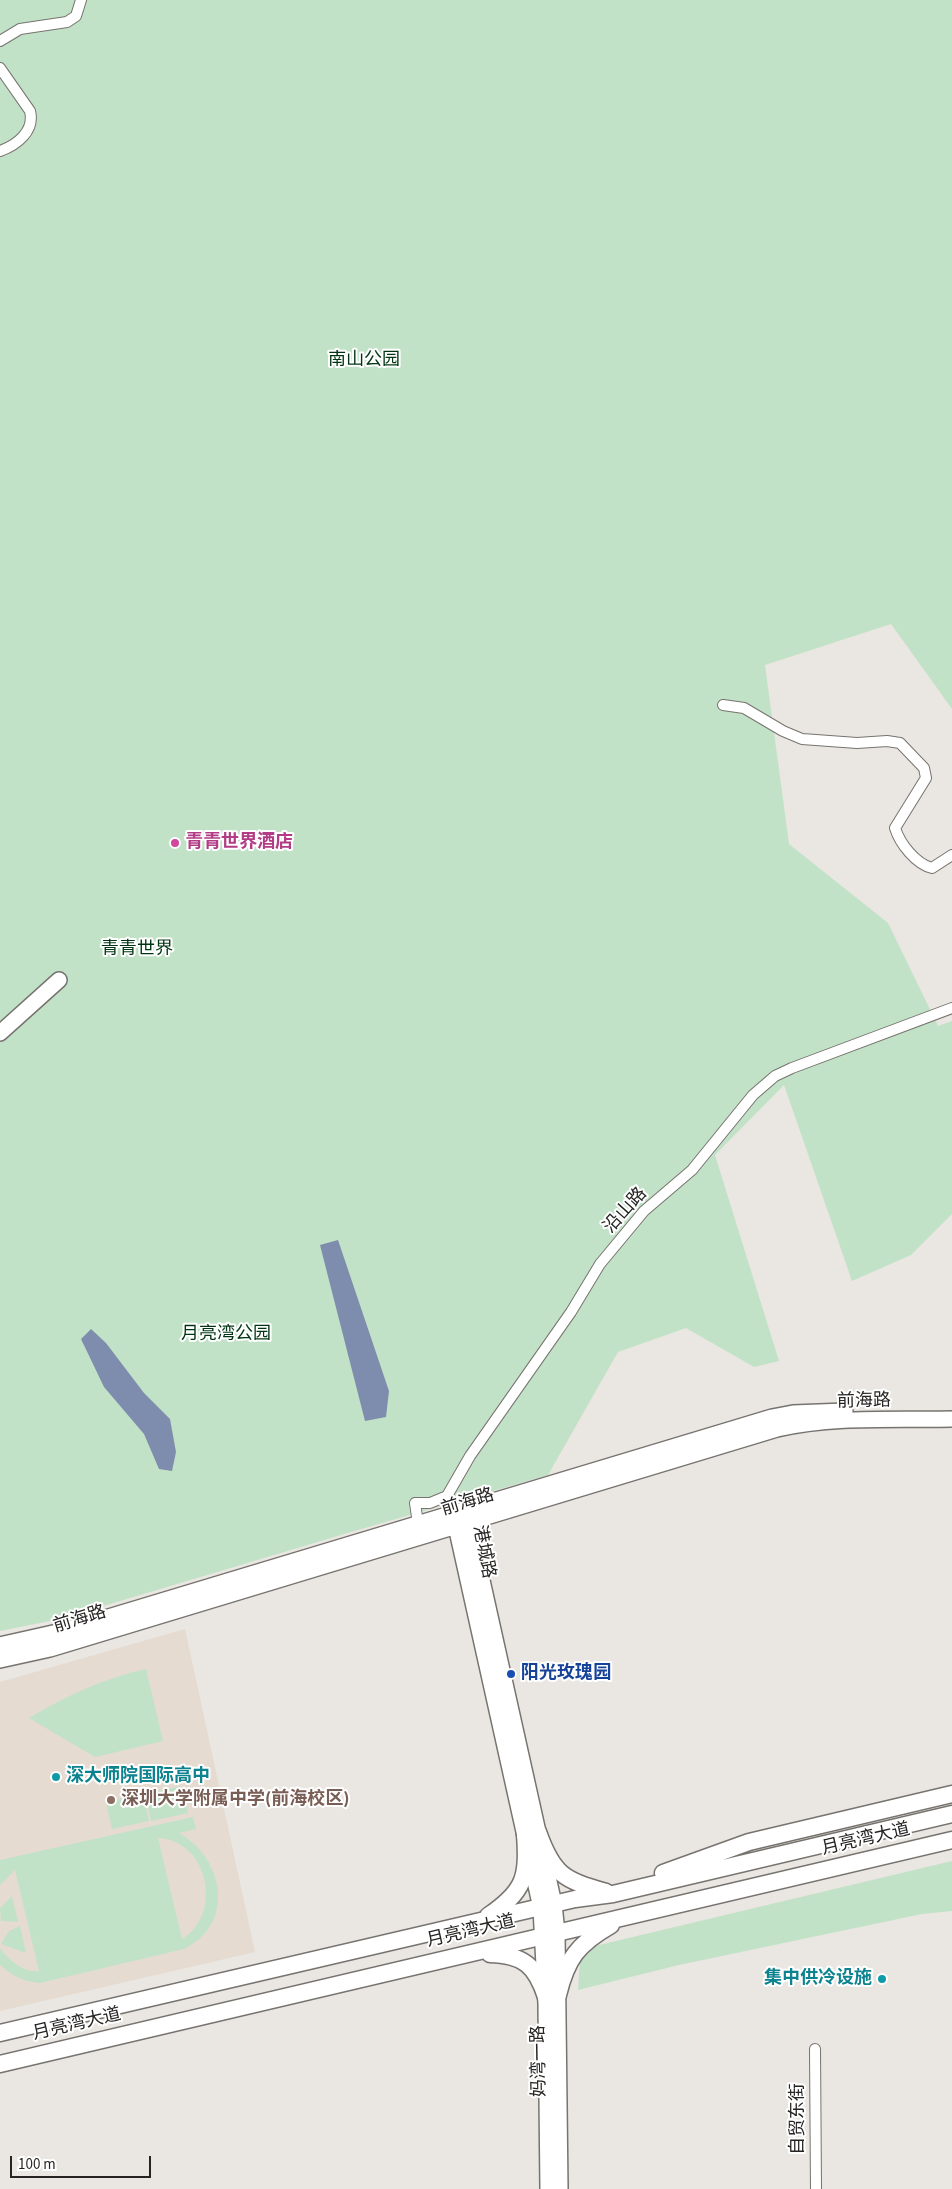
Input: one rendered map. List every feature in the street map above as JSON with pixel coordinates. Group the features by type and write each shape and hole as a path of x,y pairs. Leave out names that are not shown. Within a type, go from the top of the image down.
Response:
{"main road":[{"path":"532,1833 564,1876 581,1886 620,1892 643,1880 749,1842 952,1794"},
{"name":"月亮湾大道","path":"0,2033 575,1899 620,1892 952,1814"},
{"path":"468,1925 488,1916 503,1906 521,1886 532,1833"},
{"name":"月亮湾大道","path":"0,2064 952,1840"},
{"path":"470,1953 510,1955 520,1960 533,1968 540,1981 552,1996 577,1949 597,1933 630,1915"}],"street":[{"path":"0,41 20,29 67,22 78,18 81,0"},
{"path":"0,68 30,111 32,120 28,130 20,140 0,151"},
{"path":"723,704 744,708 783,732 802,739 856,743 887,741 900,743 924,768 926,778 895,828 898,838 923,866 932,868 952,855"},
{"path":"0,1033 59,980"},
{"name":"沿山路","path":"418,1524 415,1503 430,1503 447,1496 470,1456 571,1312 600,1264 644,1211 692,1170 753,1095 774,1076 792,1068 952,1008"},
{"name":"前海路","path":"0,1660 50,1648 462,1520 779,1416 814,1411 952,1409"},
{"name":"前海路","path":"0,1645 62,1631 418,1524 462,1520 788,1427 833,1421 952,1419"},
{"name":"港城路","path":"462,1520 548,1906 550,1934"},
{"name":"妈湾一路","path":"550,1934 560,2189"},
{"name":"妈湾一路","path":"548,2189 552,1996"},
{"name":"自贸东街","path":"815,2049 816,2189"}],"shaded area":[{"name":"深圳大学附属中学(前海校区)","path":"185,1629 255,1952 0,2011 0,1682"}],"green space":[{"path":"0,0 952,0 952,709 891,624 765,665 789,844 888,923 938,1026 952,1021 952,1214 911,1255 852,1281 784,1085 715,1155 779,1361 754,1367 686,1328 618,1352 548,1475 60,1619 0,1631"},
{"path":"146,1669 163,1741 95,1757 29,1718 86,1689"},
{"path":"182,1786 188,1813 151,1821 145,1794"},
{"path":"143,1794 149,1821 112,1829 106,1802"},
{"path":"193,1817 196,1829 179,1833 194,1844 206,1858 214,1874 218,1891 217,1908 211,1924 201,1938 184,1949 40,1983 23,1980 0,1965 0,1948 22,1968 39,1971 15,1870 0,1885 0,1860","holes":["158,1838 175,1842 189,1851 199,1864 204,1880 206,1897 203,1913 195,1928 182,1939"]},
{"path":"952,1861 952,1911 922,1914 679,1965 578,1990 580,1958 595,1946"},
{"path":"12,1896 18,1922 1,1921 0,1908"},
{"path":"20,1926 26,1953 1,1944 9,1931"}],"water":[{"path":"338,1240 389,1391 386,1417 365,1421 320,1245"},
{"path":"91,1329 106,1343 144,1393 170,1419 176,1452 172,1471 159,1469 144,1434 104,1387 81,1339"}],"place":[{"name":"青青世界酒店","path":"175,843"},
{"name":"阳光玫瑰园","path":"511,1674"},
{"name":"深大师院国际高中","path":"56,1777"},
{"name":"深圳大学附属中学(前海校区)","path":"111,1800"},
{"name":"集中供冷设施","path":"882,1979"}],"park label":[{"name":"南山公园","path":"364,361"},
{"name":"青青世界","path":"137,950"},
{"name":"月亮湾公园","path":"226,1335"}]}
